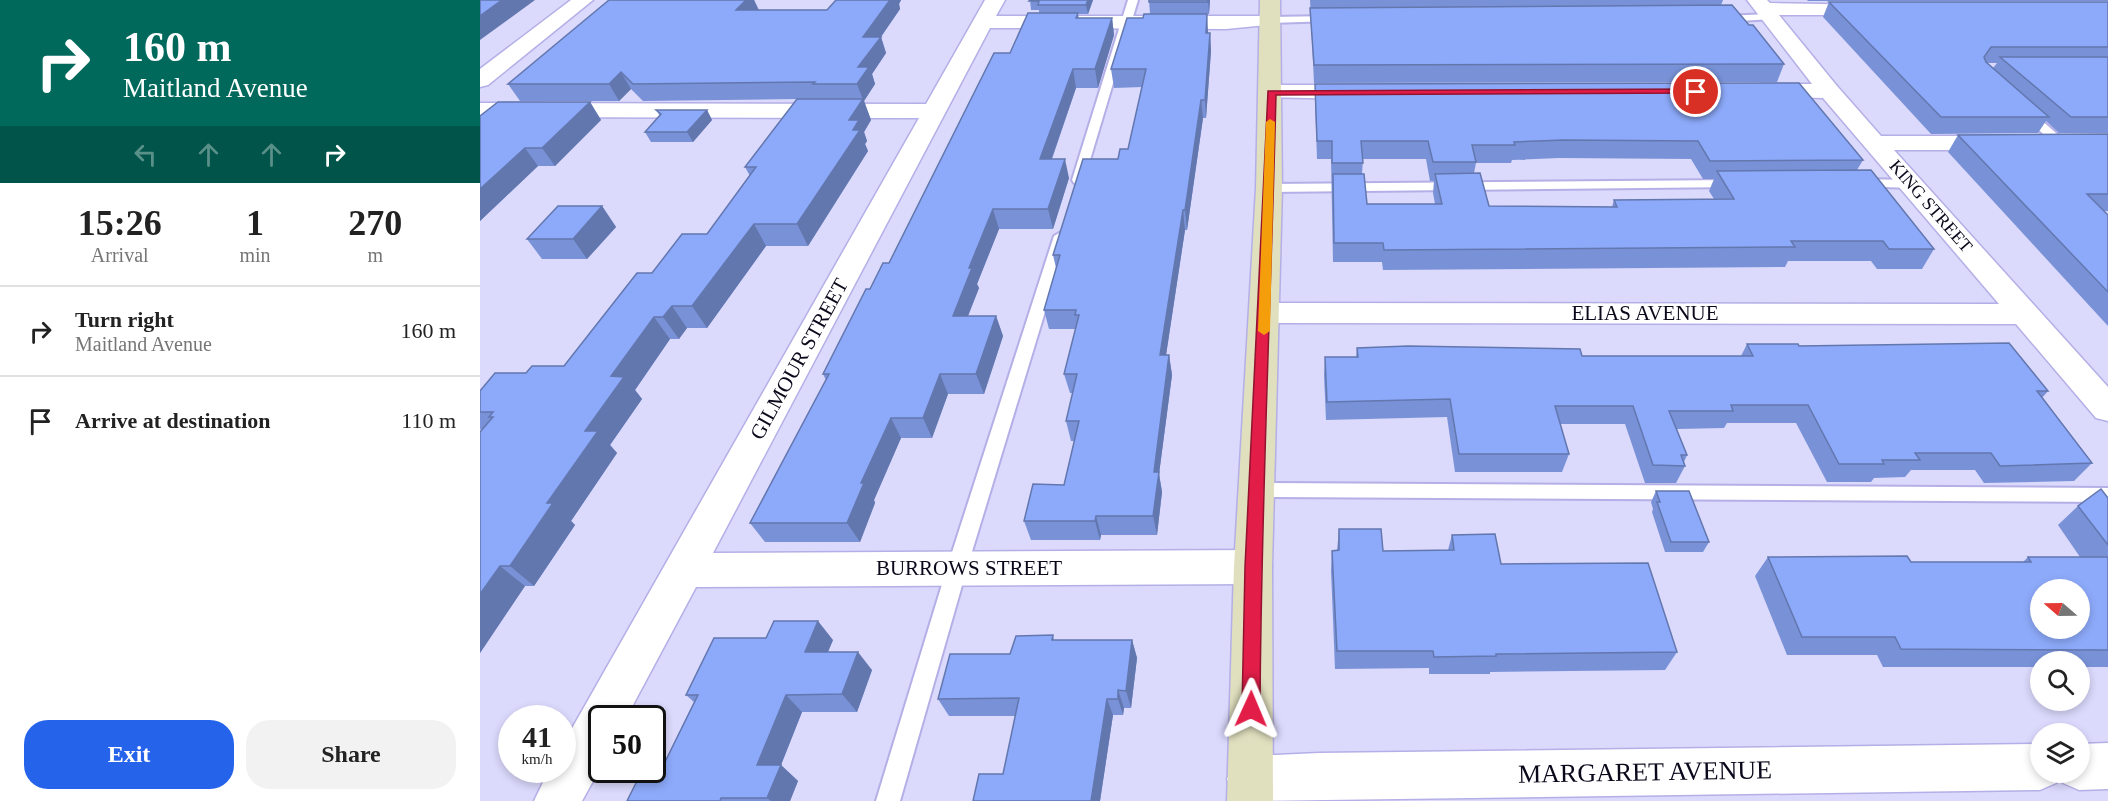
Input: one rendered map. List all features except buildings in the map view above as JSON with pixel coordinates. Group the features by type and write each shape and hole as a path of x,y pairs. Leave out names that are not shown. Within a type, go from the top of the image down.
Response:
{"main road":[{"path":"1250,790 1253,567 1269,188 1271,93 1269,10"}],"street":[{"path":"480,80 583,0"},
{"path":"1764,9 1895,9"},
{"name":"KING STREET","path":"1764,9 1829,91 2108,409"},
{"path":"989,11 1127,23 1269,10"},
{"name":"GILMOUR STREET","path":"610,705 989,11"},
{"path":"1741,92 1829,91"},
{"path":"1271,93 1384,92"},
{"path":"480,110 934,111"},
{"path":"1876,143 2072,143"},
{"name":"ELIAS AVENUE","path":"1265,313 2025,314"},
{"name":"BURROWS STREET","path":"685,570 1253,567"},
{"name":"GILMOUR STREET","path":"557,801 588,745"},
{"path":"2090,767 2108,766"},
{"name":"MARGARET AVENUE","path":"1250,790 1319,776 2030,767"}],"lane":[{"path":"1075,190 1133,0"},
{"path":"1717,19 1764,9"},
{"path":"1269,10 1347,20"},
{"path":"2016,104 2072,143"},
{"path":"1851,183 1912,184"},
{"path":"1269,188 1744,184"},
{"path":"888,801 957,568 1064,225"},
{"path":"1257,490 2108,495"}],"slow traffic":[{"path":"1264,331 1270,122"}],"route":[{"path":"1251,709 1253,567 1265,313 1271,93 1696,92"}]}
